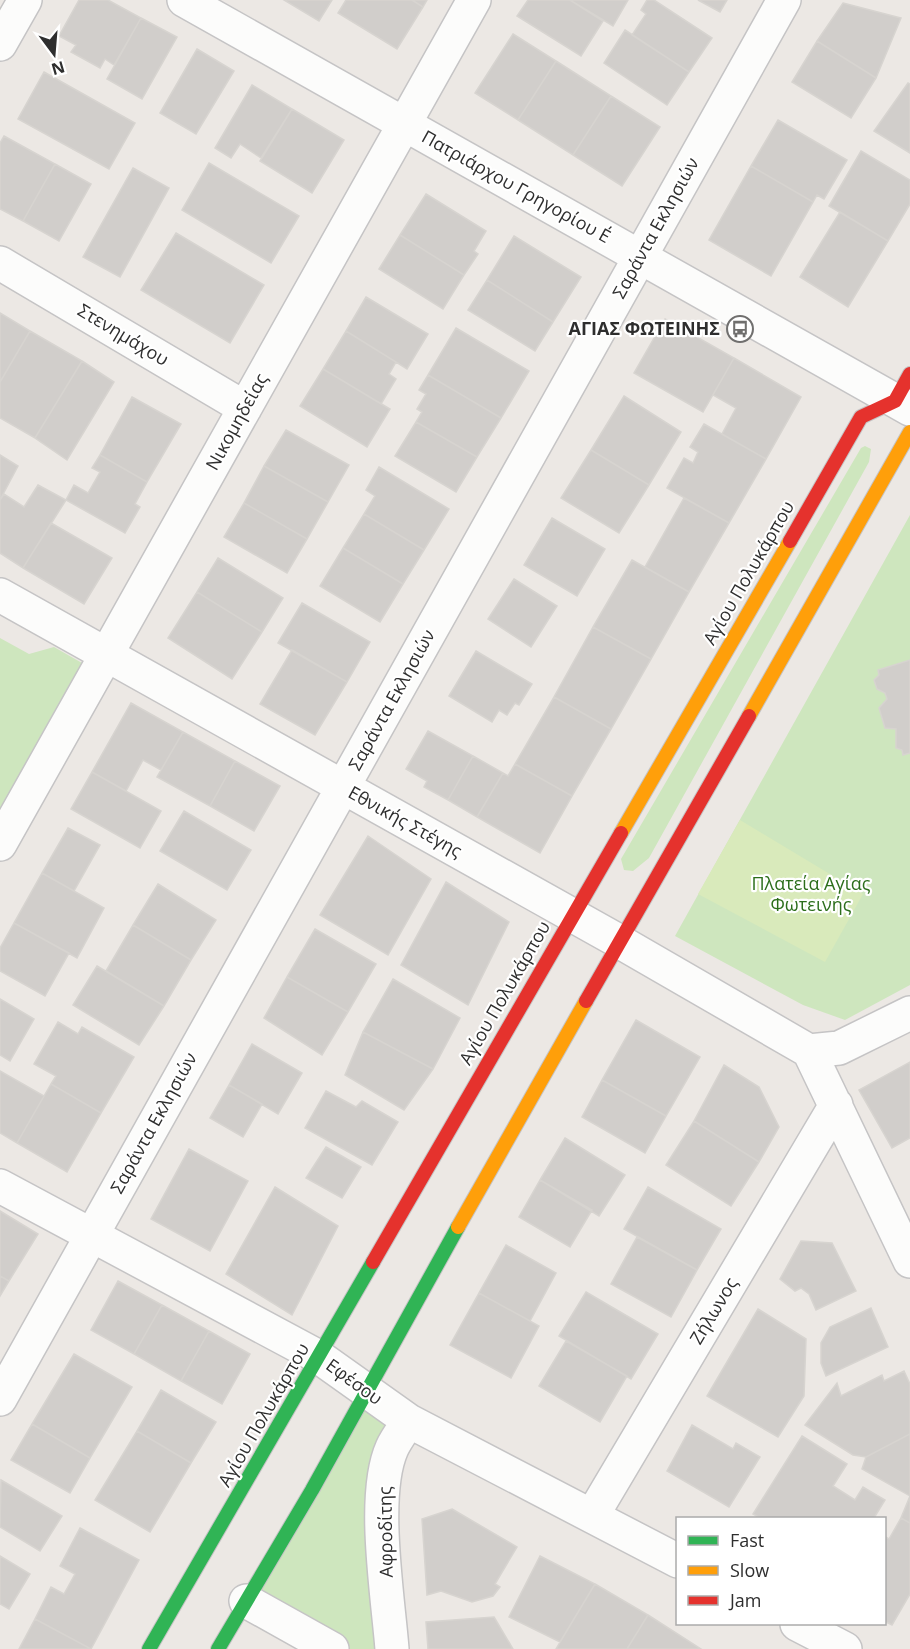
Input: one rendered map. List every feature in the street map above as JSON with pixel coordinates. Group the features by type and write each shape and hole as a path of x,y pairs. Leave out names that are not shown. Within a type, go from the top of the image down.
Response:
{"street":[{"path":"0,44 25,0"},
{"name":"Πατριάρχου Γρηγορίου Ε΄","path":"184,0 640,257 905,395"},
{"name":"Νικομηδείας","path":"0,844 474,0"},
{"name":"Σαράντα Εκλησιών","path":"0,1399 784,0"},
{"name":"Στενημάχου","path":"0,263 245,408"},
{"name":"Αγίου Πολυκάρπου","path":"149,1649 319,1357 571,915 861,417 905,395"},
{"path":"218,1649 312,1490 365,1391 622,943 910,432"},
{"name":"Εθνικής Στέγης","path":"0,595 622,943 809,1051"},
{"path":"910,1013 839,1048 809,1051 910,1261"},
{"name":"Ζήλωνος","path":"592,1516 836,1105"},
{"name":"Εφέσου","path":"0,1186 319,1357 409,1421 676,1560"},
{"name":"Αφροδίτης","path":"392,1649 382,1518 384,1482 391,1449 409,1421"},
{"path":"246,1601 332,1649"},
{"path":"801,1625 845,1649"}],"green space":[{"path":"865,446 871,449 869,462 649,858 633,871 624,870 621,859 861,448"},
{"name":"Πλατεία Αγίας Φωτεινής","path":"910,515 910,985 845,1020 803,1005 675,936"},
{"path":"0,638 29,654 54,647 89,667 0,822"},
{"path":"740,820 863,894 825,962 698,894"},
{"path":"365,1391 409,1421 391,1449 392,1649 332,1649 246,1601"}],"building":[{"path":"79,0 108,0 141,18 114,65 105,59 100,68 71,52 76,45 59,36"},
{"path":"284,0 332,0 319,21"},
{"path":"346,0 412,0 423,7 397,49 338,13"},
{"path":"412,0 427,0 423,7"},
{"path":"528,0 570,0 603,21 581,56 517,16"},
{"path":"570,0 628,0 613,26"},
{"path":"647,0 654,0 712,38 689,72 632,35 646,14 641,10"},
{"path":"698,0 727,0 720,12"},
{"path":"843,3 901,18 876,78 817,41"},
{"path":"141,18 177,37 142,99 107,79"},
{"path":"625,30 689,72 667,105 604,63"},
{"path":"513,34 556,61 518,120 475,93"},
{"path":"817,41 876,78 851,118 792,82"},
{"path":"197,49 234,71 196,134 160,113"},
{"path":"556,61 611,96 573,155 518,120"},
{"path":"44,72 135,123 109,169 18,119"},
{"path":"908,83 910,84 910,153 874,131"},
{"path":"252,85 292,109 261,158 240,144 231,158 215,148"},
{"path":"611,96 660,127 622,186 573,155"},
{"path":"292,109 344,140 312,193 260,161"},
{"path":"778,120 847,160 824,199 817,195 813,202 751,166"},
{"path":"4,136 55,164 23,221 0,209 0,143"},
{"path":"861,151 910,180 910,204 888,241 829,206"},
{"path":"209,163 299,216 271,263 182,210"},
{"path":"55,164 91,184 59,241 23,221"},
{"path":"751,166 813,202 771,276 709,240"},
{"path":"133,168 169,188 120,277 83,257"},
{"path":"426,194 486,231 474,251 478,254 464,275 400,235"},
{"path":"840,212 888,241 848,307 800,277"},
{"path":"176,233 264,285 230,343 141,290"},
{"path":"400,235 464,275 443,309 379,269"},
{"path":"514,236 581,277 553,322 487,280"},
{"path":"487,280 553,322 535,351 468,310"},
{"path":"366,297 428,334 407,369 346,331"},
{"path":"0,313 30,331 0,382"},
{"path":"665,319 734,358 703,412 634,373"},
{"path":"456,328 529,371 501,418 428,375"},
{"path":"30,331 82,361 35,438 0,418 0,382"},
{"path":"346,331 396,362 389,374 396,379 381,404 323,369"},
{"path":"734,358 801,397 766,459 722,434 736,408 713,395"},
{"path":"82,361 114,382 67,460 35,438"},
{"path":"323,369 390,409 367,447 300,406"},
{"path":"428,375 501,418 477,457 416,422 422,412 417,409 426,394 419,390"},
{"path":"624,396 681,432 649,485 591,450"},
{"path":"132,397 181,424 147,482 100,455"},
{"path":"416,422 477,457 456,492 395,456"},
{"path":"704,424 766,459 729,523 667,488 684,458 693,463 698,452 690,447"},
{"path":"286,430 349,465 328,502 264,466"},
{"path":"591,450 649,485 619,533 561,498"},
{"path":"0,455 18,466 0,500"},
{"path":"100,455 147,482 135,504 140,507 125,533 66,500 74,485 88,493 100,472 92,468"},
{"path":"264,466 328,502 307,539 244,503"},
{"path":"379,467 449,509 424,550 364,514 375,496 366,490"},
{"path":"38,485 66,500 23,568 0,553 0,500 4,494 24,507"},
{"path":"684,498 729,523 689,592 645,567"},
{"path":"244,503 307,539 287,573 224,537"},
{"path":"364,514 424,550 403,584 343,548"},
{"path":"552,518 605,549 577,596 524,565"},
{"path":"51,523 112,558 84,604 23,568"},
{"path":"343,548 403,584 380,622 320,586"},
{"path":"218,558 283,598 262,632 197,592"},
{"path":"632,560 689,592 651,659 593,627"},
{"path":"514,579 557,606 531,647 488,619"},
{"path":"197,592 262,632 232,679 168,638"},
{"path":"302,603 370,642 347,682 278,643"},
{"path":"593,627 651,659 611,729 554,697"},
{"path":"292,650 347,682 315,735 260,704"},
{"path":"476,651 532,684 519,705 515,703 507,715 499,710 492,722 449,696"},
{"path":"910,660 910,753 903,755 902,750 896,748 896,729 885,728 879,708 887,699 885,693 877,689 874,680 879,675 878,670"},
{"path":"554,697 611,729 572,796 515,764"},
{"path":"131,703 183,732 161,770 143,760 126,791 92,772"},
{"path":"428,731 473,756 448,800 424,787 427,781 406,769"},
{"path":"183,732 235,761 210,806 157,777"},
{"path":"473,756 503,773 477,817 448,800"},
{"path":"235,761 280,786 254,831 210,806"},
{"path":"515,764 572,796 540,853 477,817 503,773 508,776"},
{"path":"92,772 161,811 140,848 71,809"},
{"path":"184,811 251,850 227,890 160,851"},
{"path":"68,828 100,845 74,891 42,873"},
{"path":"368,836 431,879 388,955 320,915"},
{"path":"42,873 104,908 77,958 14,923"},
{"path":"446,882 509,922 468,1005 401,965"},
{"path":"158,884 216,920 191,960 133,925"},
{"path":"14,923 69,953 45,996 0,971 0,948"},
{"path":"133,925 191,960 164,1006 106,971"},
{"path":"315,929 376,964 348,1012 287,977"},
{"path":"97,966 164,1006 139,1045 73,1005"},
{"path":"287,977 348,1012 322,1055 264,1018"},
{"path":"393,979 460,1018 433,1069 363,1032"},
{"path":"0,999 34,1019 10,1061 0,1055"},
{"path":"636,1020 700,1057 666,1116 602,1080"},
{"path":"58,1022 78,1034 82,1027 134,1057 101,1113 51,1084 56,1076 34,1064"},
{"path":"363,1032 433,1069 404,1110 345,1075"},
{"path":"252,1044 302,1073 278,1114 229,1085"},
{"path":"910,1062 910,1138 892,1148 859,1090"},
{"path":"724,1065 759,1087 779,1127 759,1162 694,1121"},
{"path":"0,1071 44,1096 17,1143 0,1133"},
{"path":"602,1080 666,1116 645,1153 582,1117"},
{"path":"51,1084 101,1113 67,1172 17,1143"},
{"path":"229,1085 262,1104 243,1137 210,1118"},
{"path":"326,1091 356,1107 362,1101 398,1122 372,1165 305,1128"},
{"path":"694,1121 759,1162 731,1206 666,1165"},
{"path":"565,1138 625,1175 599,1216 540,1180"},
{"path":"326,1147 361,1167 342,1198 306,1178"},
{"path":"189,1149 248,1181 210,1251 151,1219"},
{"path":"540,1180 592,1210 570,1247 519,1217"},
{"path":"275,1187 338,1226 292,1315 226,1274"},
{"path":"648,1187 721,1229 697,1270 624,1229"},
{"path":"0,1211 38,1234 9,1281 0,1276"},
{"path":"637,1237 697,1270 671,1317 611,1284"},
{"path":"801,1241 832,1243 856,1291 816,1310 809,1294 801,1288 795,1291 780,1279"},
{"path":"506,1245 556,1273 530,1321 479,1293"},
{"path":"0,1276 9,1281 0,1296"},
{"path":"118,1281 162,1305 134,1354 91,1330"},
{"path":"586,1292 658,1334 631,1379 559,1336"},
{"path":"479,1293 539,1326 511,1378 450,1345"},
{"path":"162,1305 209,1331 181,1381 134,1354"},
{"path":"871,1308 888,1347 826,1376 821,1363 821,1343 830,1327"},
{"path":"758,1309 806,1339 804,1396 778,1437 707,1396"},
{"path":"209,1331 250,1354 222,1404 181,1381"},
{"path":"566,1341 627,1376 600,1422 539,1386"},
{"path":"74,1354 132,1387 90,1458 32,1424"},
{"path":"904,1371 910,1384 910,1434 866,1457 853,1455 805,1425 837,1383 841,1396 882,1375 884,1381"},
{"path":"161,1390 216,1422 191,1463 137,1431"},
{"path":"32,1424 90,1458 70,1493 11,1460"},
{"path":"692,1425 733,1449 736,1443 760,1457 729,1507 667,1471"},
{"path":"137,1431 191,1463 150,1532 95,1500"},
{"path":"910,1434 910,1496 862,1469 866,1457"},
{"path":"802,1436 847,1464 833,1486 855,1500 863,1487 885,1500 875,1517 758,1517 753,1514"},
{"path":"1,1480 62,1516 40,1551 0,1527"},
{"path":"910,1496 910,1523 901,1518"},
{"path":"452,1509 517,1547 495,1584 500,1587 493,1596 472,1602 441,1591 427,1595 422,1519"},
{"path":"901,1518 910,1523 910,1594 892,1625 886,1622 886,1537 889,1539"},
{"path":"80,1528 139,1560 91,1649 35,1619 51,1587 64,1594 75,1574 60,1566"},
{"path":"0,1556 30,1574 9,1609 0,1604"},
{"path":"540,1556 595,1584 560,1642 509,1617"},
{"path":"595,1584 648,1615 627,1649 556,1649"},
{"path":"648,1615 701,1649 627,1649"},
{"path":"494,1617 513,1649 428,1649 426,1622"},
{"path":"35,1619 91,1649 19,1649"}],"traffic: fast":[{"path":"218,1649 312,1490 458,1227"},
{"path":"149,1649 373,1262"}],"traffic: slow":[{"path":"749,716 910,432"},
{"path":"621,833 790,541"},
{"path":"458,1227 586,1001"}],"traffic: jam":[{"path":"790,541 861,417 895,401 910,374"},
{"path":"586,1001 749,716"},
{"path":"373,1262 621,833"}],"place":[{"name":"ΑΓΙΑΣ ΦΩΤΕΙΝΗΣ","path":"740,329"}]}
